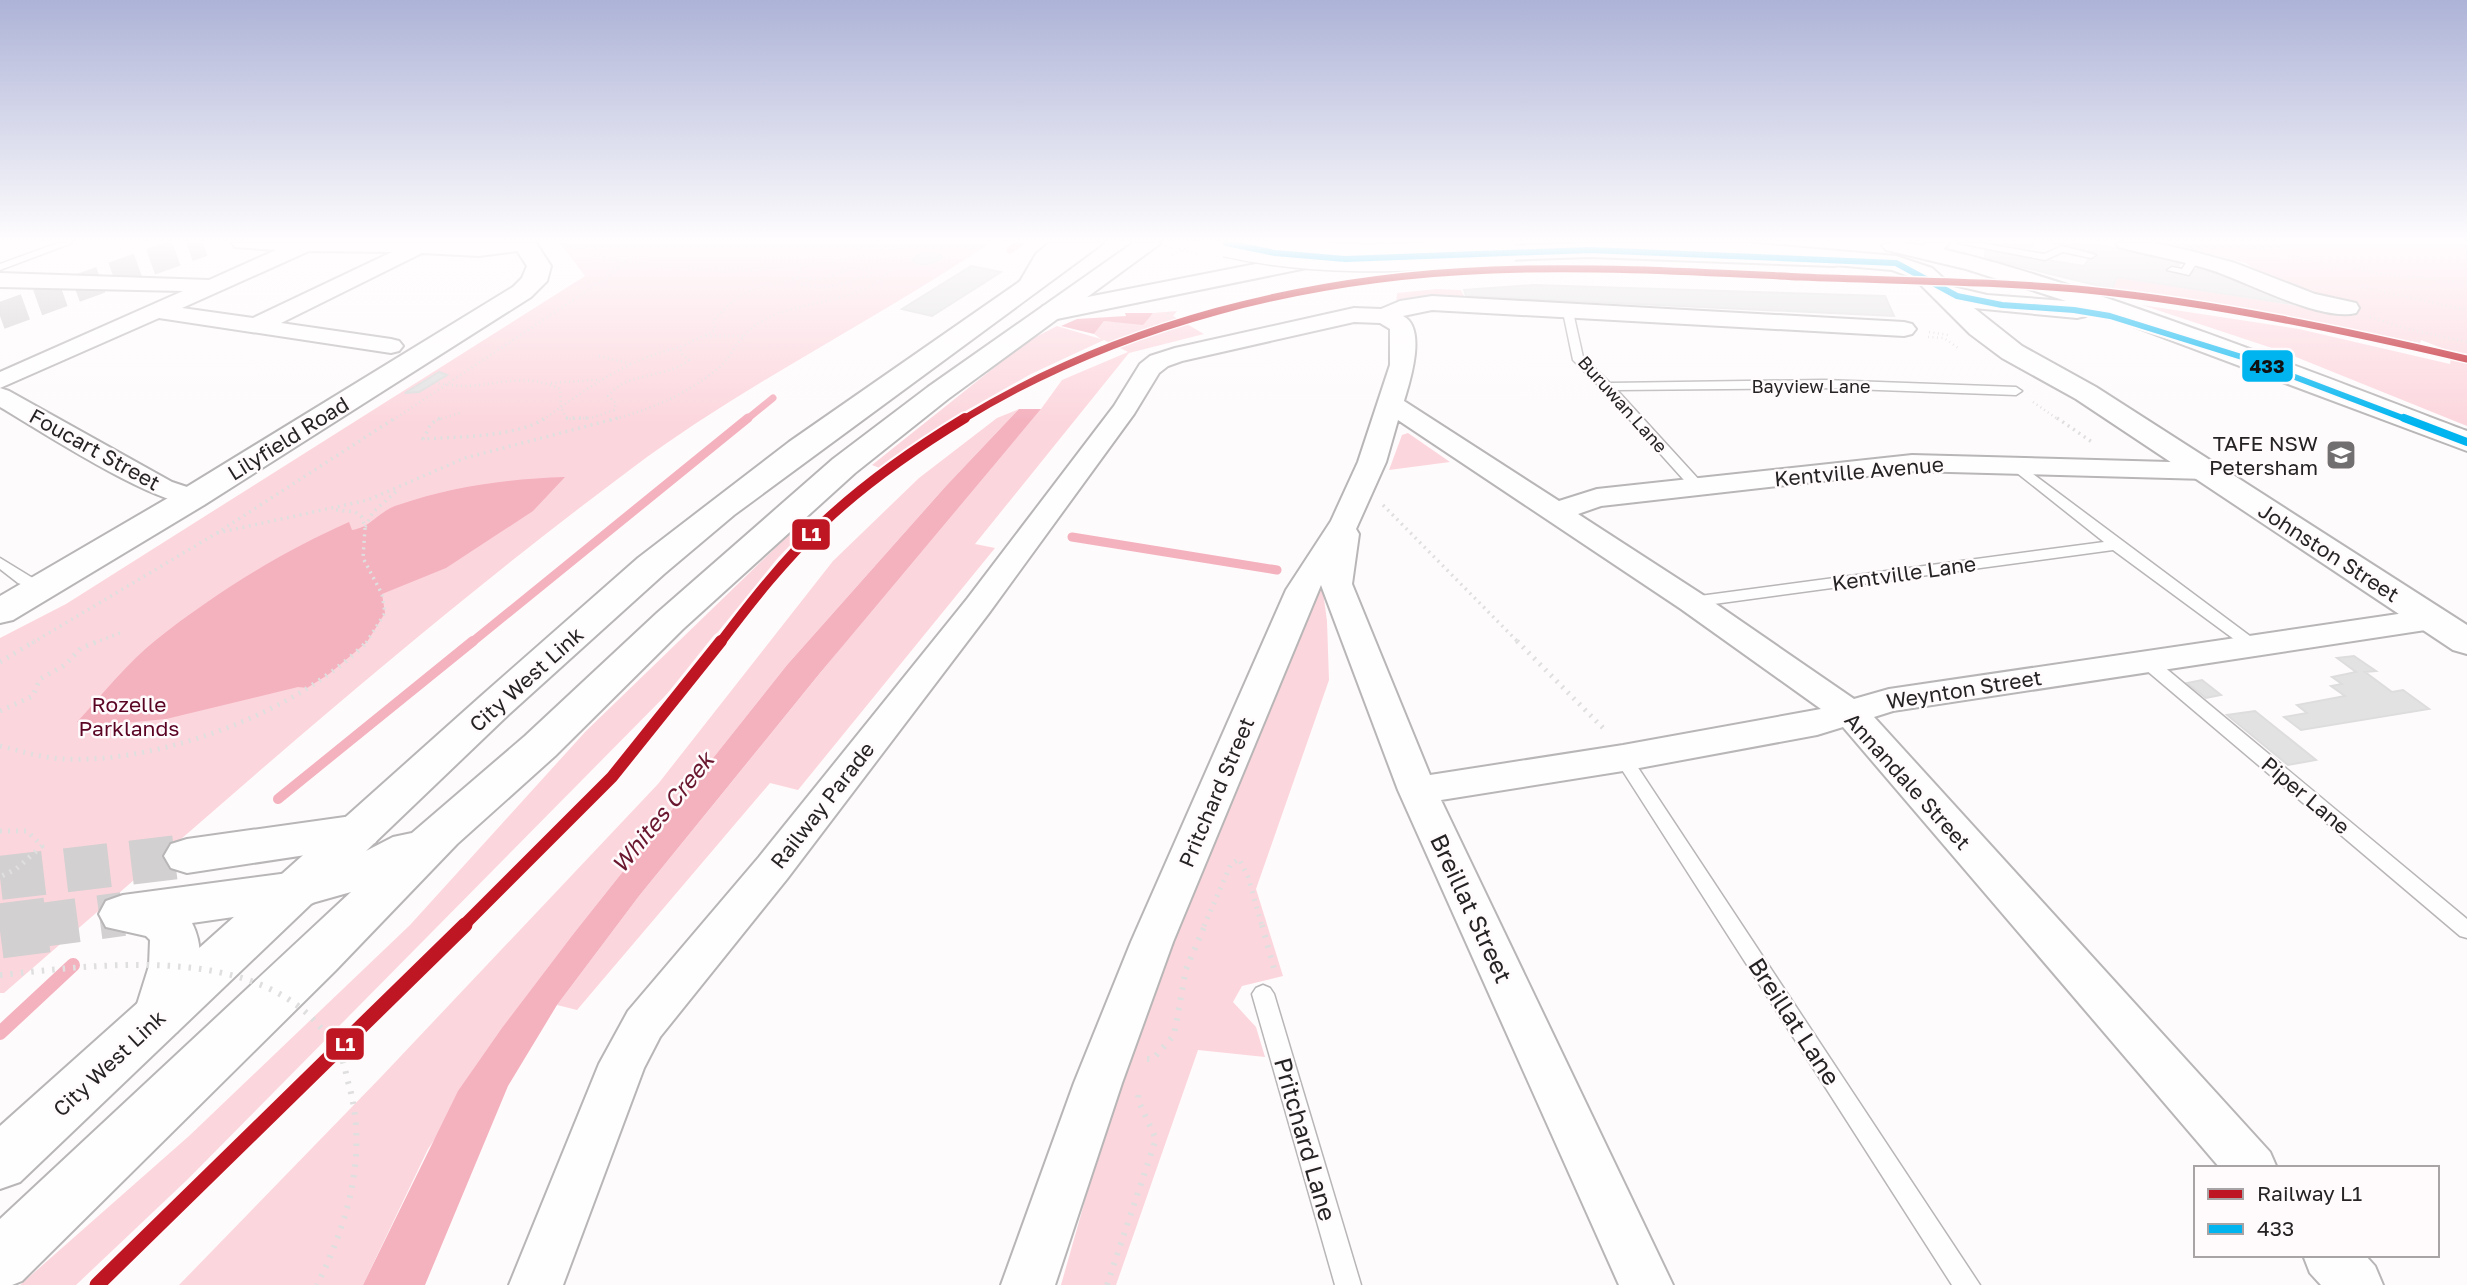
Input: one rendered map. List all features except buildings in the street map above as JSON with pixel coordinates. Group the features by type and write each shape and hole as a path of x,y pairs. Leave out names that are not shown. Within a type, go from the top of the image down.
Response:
{"main road":[{"name":"Lilyfield Road","path":"0,611 192,498 504,303"},
{"path":"990,314 1013,303"},
{"name":"City West Link","path":"0,1260 317,957 374,863 504,697 651,566 722,508 990,314 1026,303"},
{"name":"City West Link","path":"374,863 441,832 540,746 670,621 844,466 938,393 1037,303"},
{"name":"Johnston Street","path":"1955,303 1995,340 2086,393 2467,642"},
{"path":"1987,303 2090,311 2161,329"},
{"name":"Johnston Street","path":"1987,303 2086,393"},
{"path":"2092,303 2248,358 2461,442"},
{"path":"159,1017 174,974 175,939 171,930 161,921 123,914 296,890 373,869 374,863 187,856"},
{"name":"City West Link","path":"0,1163 296,890"}],"street":[{"path":"0,381 175,303"},
{"path":"256,326 303,303"},
{"path":"1171,357 1354,315 1384,316 1408,306 1432,303 1904,329"},
{"path":"2329,303 2356,311"},
{"path":"156,311 391,346"},
{"name":"Pritchard Street","path":"1028,1285 1098,1083 1152,942 1302,590 1346,521 1362,484 1402,365 1404,335 1400,324 1384,316"},
{"name":"Railway Parade","path":"536,1285 613,1087 645,1024 772,868 978,606 1125,409 1149,369 1171,357"},
{"name":"Foucart Street","path":"0,397 162,488 192,498"},
{"name":"Annandale Street","path":"1391,403 1692,602 1850,713 2250,1166"},
{"name":"Kentville Avenue","path":"1556,512 1597,498 1912,463 2206,471"},
{"name":"Breillat Street","path":"1346,521 1336,584 1417,790 1646,1285"},
{"name":"Weynton Street","path":"1417,790 1627,757 1817,723 1889,700 2432,619"},
{"path":"2331,1257 2356,1285"}],"lane":[{"name":"Buruwan Lane","path":"1568,312 1577,358 1697,486"},
{"name":"Bayview Lane","path":"1607,387 1824,384 2015,391"},
{"path":"2017,466 2116,545 2252,645"},
{"name":"Kentville Lane","path":"1692,602 2116,545"},
{"path":"0,562 23,580 42,588"},
{"name":"Piper Lane","path":"2145,660 2467,930"},
{"name":"Breillat Lane","path":"1627,757 1967,1285"},
{"name":"Pritchard Lane","path":"1263,994 1348,1285"}],"path":[{"path":"0,663 217,533 448,384 566,303"},
{"path":"460,413 440,418 431,424 424,439 491,433 530,425 561,408 598,380 658,352 680,347 716,330 713,321 729,303"},
{"path":"217,533 368,500 465,458 652,409 703,380 724,363 743,336 779,313 819,303"},
{"path":"2436,303 2467,310"},
{"path":"1157,310 1168,310 1168,344 1171,357"},
{"path":"2356,311 2404,328 2467,341"},
{"path":"705,336 743,336"},
{"path":"434,383 470,386 526,377 551,383 560,389 561,408 567,419 585,421 614,410 616,403 608,396 614,387 640,375 681,369 689,360 681,353 680,347"},
{"path":"599,355 634,365"},
{"path":"551,383 598,380"},
{"path":"1362,484 1627,757"},
{"path":"365,528 373,512 404,485"},
{"path":"0,746 70,760 134,755 231,727 329,674 367,642 385,613 382,594 363,558 365,528 362,517 355,512 328,510"},
{"path":"0,711 33,696 40,679 65,665 81,648 120,633"},
{"path":"0,831 27,831 42,846 16,869 0,877"},
{"path":"1144,1059 1153,1059 1174,1035 1186,969 1231,864 1239,859 1248,877 1275,974"},
{"path":"0,975 117,964 182,966 220,972 272,988 308,1011 328,1034 344,1059 353,1086 356,1119 356,1165 346,1211 330,1261 317,1285"},
{"path":"1140,1069 1148,1047"},
{"path":"1107,1285 1156,1139 1138,1100 1139,1079"}],"green space":[{"name":"Rozelle Parklands","path":"542,303 895,303 763,381 674,438 550,531 391,659 4,993 0,993 0,638 66,604"},
{"path":"2204,303 2279,303 2348,314 2354,312 2330,303 2467,303 2467,426 2281,351 2142,305 2299,329 2450,364 2452,352 2421,340 2420,343"},
{"path":"1177,311 1173,316 1204,334 1129,353 975,544 995,548 798,790 770,783 577,1010 557,1005 639,896 903,571 1041,409 1062,380 1128,352 1104,340 1031,374 953,418 882,469 872,465 1026,342 1057,326 1101,339 1094,334 1104,321 1142,324 1153,313"},
{"path":"1019,409 946,486 787,665 578,928 428,1149 363,1285 179,1285 381,1077 658,784 833,561 919,478 997,418"},
{"path":"1408,433 1450,462 1389,470 1402,435"},
{"path":"804,520 812,522 777,559 672,689 188,1179 76,1285 20,1285 189,1136 410,925 586,731"},
{"path":"1321,577 1327,621 1329,680 1256,889 1283,976 1242,986 1233,1002 1256,1027 1265,1057 1198,1050 1116,1285 1061,1285 1101,1144 1167,957"}],"shaded area":[{"path":"1125,313 1153,313 1143,325 1104,321 1094,334 1061,326 1077,319 1126,316"},
{"name":"Whites Creek","path":"1019,409 1041,409 820,673 639,896 557,1005 508,1086 425,1285 363,1285 458,1091 502,1028 787,665 946,486"},
{"path":"565,477 533,511 446,568 382,594 385,613 367,642 329,674 307,688 298,687 166,719 114,724 77,722 156,640 225,590 298,547 349,522 352,530 359,528 391,508 419,498 501,482"}],"waterway":[{"path":"746,420 773,398"},
{"path":"471,643 748,418"},
{"path":"1072,537 1277,570"},
{"path":"278,799 473,641"},
{"path":"0,1033 73,965"}],"tunnel":[{"path":"0,316 36,303"},
{"path":"0,878 187,856"},
{"path":"34,926 123,914"},
{"path":"0,931 47,925"}],"rail line":[{"name":"L1","path":"97,1285 340,1049 612,777 643,742 788,558 856,493 920,445 988,404 1059,368 1133,338 1254,303"},
{"name":"L1","path":"2187,303 2277,318 2467,359"}],"transit line":[{"name":"433","path":"1984,303 2092,312 2156,329 2290,374 2467,442"}],"place":[{"name":"TAFE NSW Petersham","path":"2341,455"}]}
